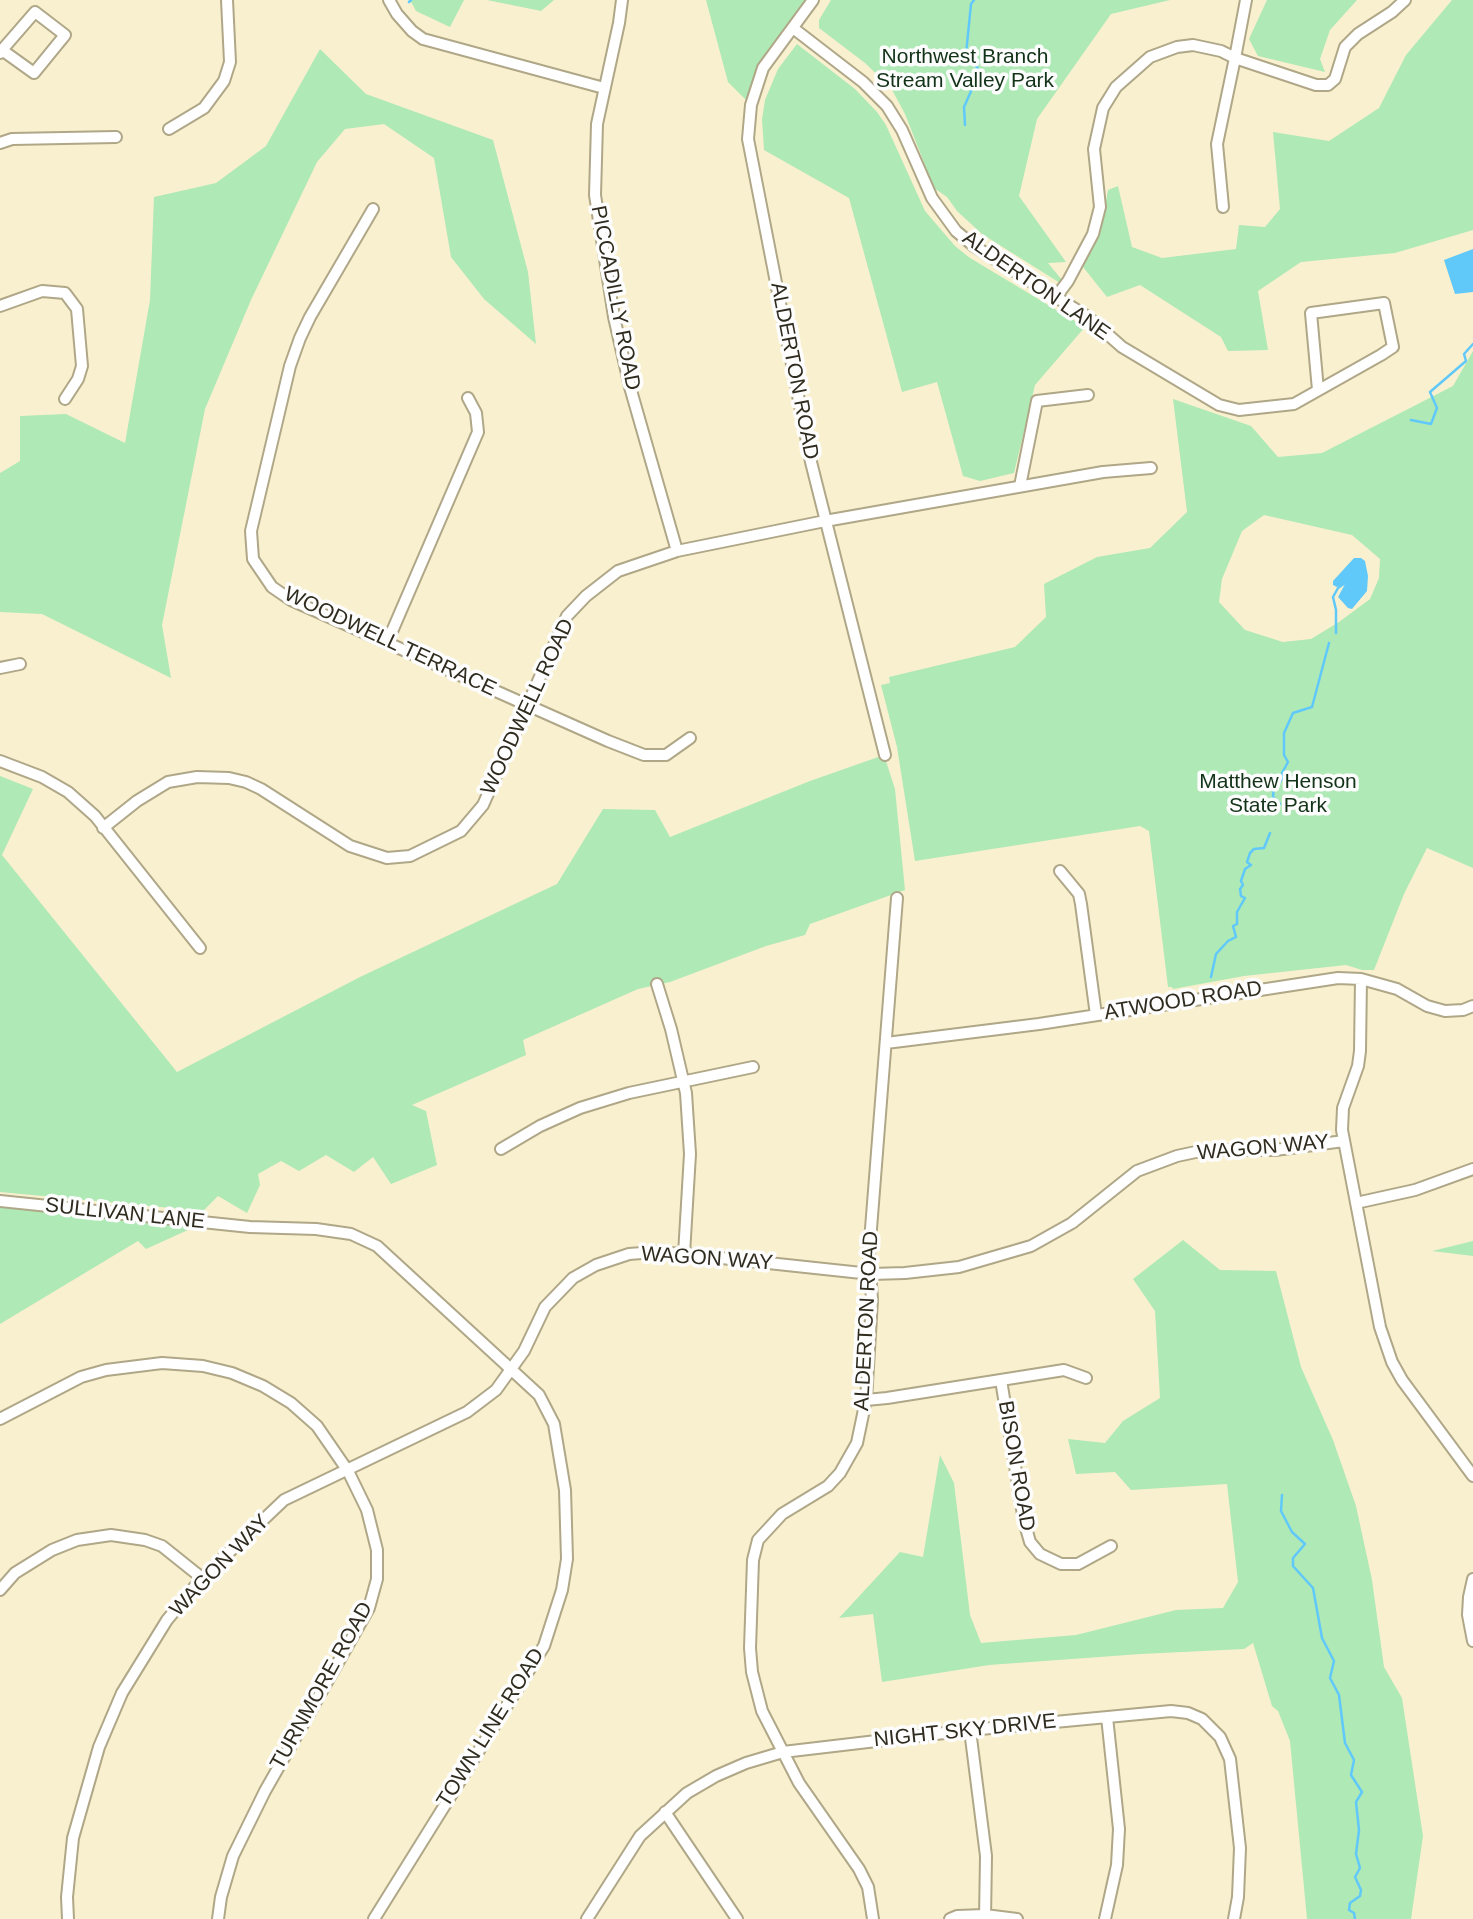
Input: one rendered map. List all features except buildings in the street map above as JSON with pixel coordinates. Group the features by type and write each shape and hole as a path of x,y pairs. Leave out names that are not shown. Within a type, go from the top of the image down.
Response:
{"street":[{"path":"169,129 204,108 224,81 230,62 227,0"},
{"path":"388,0 412,31 423,38 604,88"},
{"name":"PICCADILLY ROAD","path":"622,0 597,124 595,195 601,248 630,387 677,551"},
{"name":"ALDERTON ROAD","path":"813,0 763,68 751,105 748,139 811,462 885,755"},
{"path":"1223,207 1217,144 1246,0"},
{"path":"1056,297 1068,281 1093,234 1100,207 1094,149 1103,108 1116,87 1150,57 1177,47 1193,45 1221,51 1306,83 1328,85 1335,79 1345,47 1358,34 1392,12 1405,0"},
{"path":"35,12 65,35 34,73 1,51 35,12"},
{"name":"ALDERTON LANE","path":"793,28 863,82 887,106 902,130 932,198 956,231 974,246 1088,317 1122,347 1219,405 1239,410 1294,404 1393,347 1384,303 1311,313 1318,390"},
{"path":"0,143 12,139 116,137"},
{"name":"WOODWELL TERRACE","path":"373,209 300,338 287,379 250,540 253,559 272,587 291,600 643,755 666,754 690,738"},
{"path":"0,306 42,291 65,293 77,309 82,366 78,379 65,399"},
{"path":"1020,486 1037,401 1088,395"},
{"path":"387,643 478,432 476,413 468,398"},
{"name":"WOODWELL ROAD","path":"103,828 168,782 197,777 229,778 261,789 350,846 387,859 410,856 440,843 471,822 483,805 567,616 618,571 677,551 825,520 1103,472 1151,468"},
{"path":"0,668 20,664"},
{"path":"0,761 42,777 68,792 95,816 200,948"},
{"path":"1060,871 1079,894 1096,1015"},
{"name":"ALDERTON ROAD","path":"873,1919 868,1887 859,1870 799,1783 762,1711 752,1672 750,1648 753,1560 758,1540 782,1514 828,1486 840,1473 858,1443 866,1400 872,1300 869,1254 897,898"},
{"name":"ATWOOD ROAD","path":"886,1042 1096,1015 1338,978 1361,979 1397,989 1427,1006 1445,1011 1463,1010 1473,1006"},
{"path":"1361,979 1360,1051 1358,1066 1343,1108 1342,1130 1380,1327 1392,1362 1402,1380 1473,1476"},
{"path":"657,984 684,1081 690,1154 684,1254"},
{"path":"501,1149 540,1126 580,1108 629,1093 754,1067"},
{"name":"WAGON WAY","path":"68,1919 67,1897 73,1838 99,1747 122,1693 167,1620 202,1578 284,1500 467,1412 496,1390 512,1371 545,1307 573,1278 596,1265 629,1254 684,1254 871,1274 959,1267 1031,1246 1072,1223 1137,1171 1177,1156 1205,1150 1275,1150 1344,1141"},
{"path":"1356,1203 1415,1189 1473,1169"},
{"name":"SULLIVAN LANE","path":"0,1201 250,1227 316,1229 351,1234 377,1246 512,1371"},
{"name":"TURNMORE ROAD","path":"0,1419 81,1377 106,1370 162,1363 203,1366 232,1373 263,1386 291,1403 317,1426 348,1471 368,1510 377,1550 377,1578 369,1608 259,1802 233,1856 221,1897 218,1919"},
{"path":"866,1400 1064,1370 1086,1378"},
{"name":"TOWN LINE ROAD","path":"373,1919 544,1646 562,1590 567,1559 565,1490 554,1424 540,1395 512,1371"},
{"name":"BISON ROAD","path":"1001,1380 1024,1521 1030,1542 1040,1554 1061,1564 1078,1564 1111,1546"},
{"path":"0,1590 15,1573 52,1550 77,1540 111,1535 145,1540 162,1546 202,1578"},
{"path":"1473,1579 1468,1615 1473,1641"},
{"name":"NIGHT SKY DRIVE","path":"587,1919 640,1836 687,1793 716,1776 747,1763 783,1752 970,1730 1171,1711 1188,1713 1202,1719 1220,1737 1230,1759 1240,1848 1238,1897 1234,1919"},
{"path":"1105,1919 1117,1865 1119,1829 1107,1717"},
{"path":"970,1730 986,1856 985,1917"},
{"path":"665,1812 737,1919"},
{"path":"950,1919 957,1916 1017,1919"}],"green space":[{"path":"410,0 464,0 450,27 416,11"},
{"path":"487,0 554,0 541,11"},
{"path":"706,0 813,0 778,46 751,105 728,82"},
{"name":"Northwest Branch Stream Valley Park","path":"831,0 1170,0 1111,14 1037,119 1019,196 1066,262 1048,263 1062,280 1060,283 982,234 957,211 947,197 934,188 905,114 891,88 865,63 819,28 819,20"},
{"path":"1267,0 1357,0 1330,30 1320,59 1325,72 1258,56 1249,39"},
{"path":"1452,0 1473,0 1473,230 1395,253 1301,262 1258,291 1268,350 1228,351 1221,337 1140,285 1107,297 1083,267 1101,230 1108,190 1118,186 1132,247 1162,258 1236,249 1239,225 1265,227 1280,209 1273,132 1329,141 1379,108 1406,55"},
{"path":"797,44 855,89 877,112 886,125 925,211 955,246 970,258 1085,327 1035,385 1014,473 980,481 963,476 937,382 902,392 849,198 764,150 762,119 765,100 778,69"},
{"path":"320,49 366,94 493,140 528,272 536,344 484,299 451,257 434,158 384,124 345,129 317,162 251,300 205,409 162,625 171,678 42,614 0,612 0,473 20,461 20,416 66,414 125,443 150,300 154,197 216,183 266,146"},
{"name":"Matthew Henson State Park","path":"1473,351 1473,868 1427,848 1404,894 1374,970 1362,970 1346,965 1244,976 1173,989 1168,987 1149,831 1140,826 915,861 897,747 881,685 890,683 889,677 1015,647 1046,617 1044,584 1097,557 1150,548 1187,512 1173,399 1251,426 1278,457 1322,453 1453,386","holes":["1264,515 1352,535 1380,559 1379,578 1370,599 1311,639 1283,642 1245,630 1219,602 1222,579 1242,531"]},
{"path":"884,755 895,789 905,890 810,924 805,935 766,946 670,982 638,989 523,1040 526,1055 412,1105 426,1111 437,1165 391,1184 373,1157 354,1172 326,1155 299,1171 281,1161 258,1174 260,1185 247,1213 218,1196 203,1211 0,1192 0,776 33,789 2,855 177,1072 360,977 557,884 603,809 655,810 670,837 810,781"},
{"path":"0,1204 199,1225 146,1249 138,1241 0,1324"},
{"path":"1183,1240 1220,1270 1276,1271 1301,1367 1333,1440 1356,1506 1372,1580 1384,1667 1402,1698 1423,1836 1411,1919 1307,1919 1290,1741 1278,1711 1272,1706 1253,1643 1244,1649 989,1665 882,1682 873,1614 839,1618 900,1552 923,1557 940,1455 954,1483 970,1615 981,1643 1076,1635 1176,1610 1223,1608 1238,1582 1227,1484 1131,1490 1115,1472 1076,1474 1068,1439 1105,1443 1123,1421 1160,1398 1155,1311 1133,1279"},
{"path":"1473,1241 1473,1256 1432,1251"}],"water":[{"path":"1473,249 1473,292 1455,294 1444,260"},
{"path":"1354,558 1365,561 1368,576 1367,591 1352,609 1338,597 1345,584 1337,587 1333,585 1333,581"}],"waterway":[{"path":"965,125 964,107 980,71 966,54 971,4 974,0"},
{"path":"1411,420 1431,424 1437,408 1430,392 1466,361 1464,354 1473,344"},
{"path":"1336,633 1333,597 1345,583"},
{"path":"1280,804 1273,797 1274,785 1279,784 1288,762 1284,755 1284,733 1293,713 1312,707 1329,643"},
{"path":"1211,977 1216,954 1228,941 1236,937 1233,926 1237,924 1237,912 1245,898 1241,896 1240,889 1245,869 1251,865 1247,862 1250,853 1254,849 1264,848 1270,833"},
{"path":"1282,1495 1281,1511 1292,1532 1305,1544 1293,1558 1293,1566 1313,1588 1322,1638 1334,1661 1330,1678 1339,1695 1345,1743 1354,1760 1351,1775 1362,1792 1356,1802 1359,1830 1356,1854 1360,1868 1355,1877 1361,1890 1360,1896 1350,1903 1349,1910 1354,1913 1355,1919"}]}
